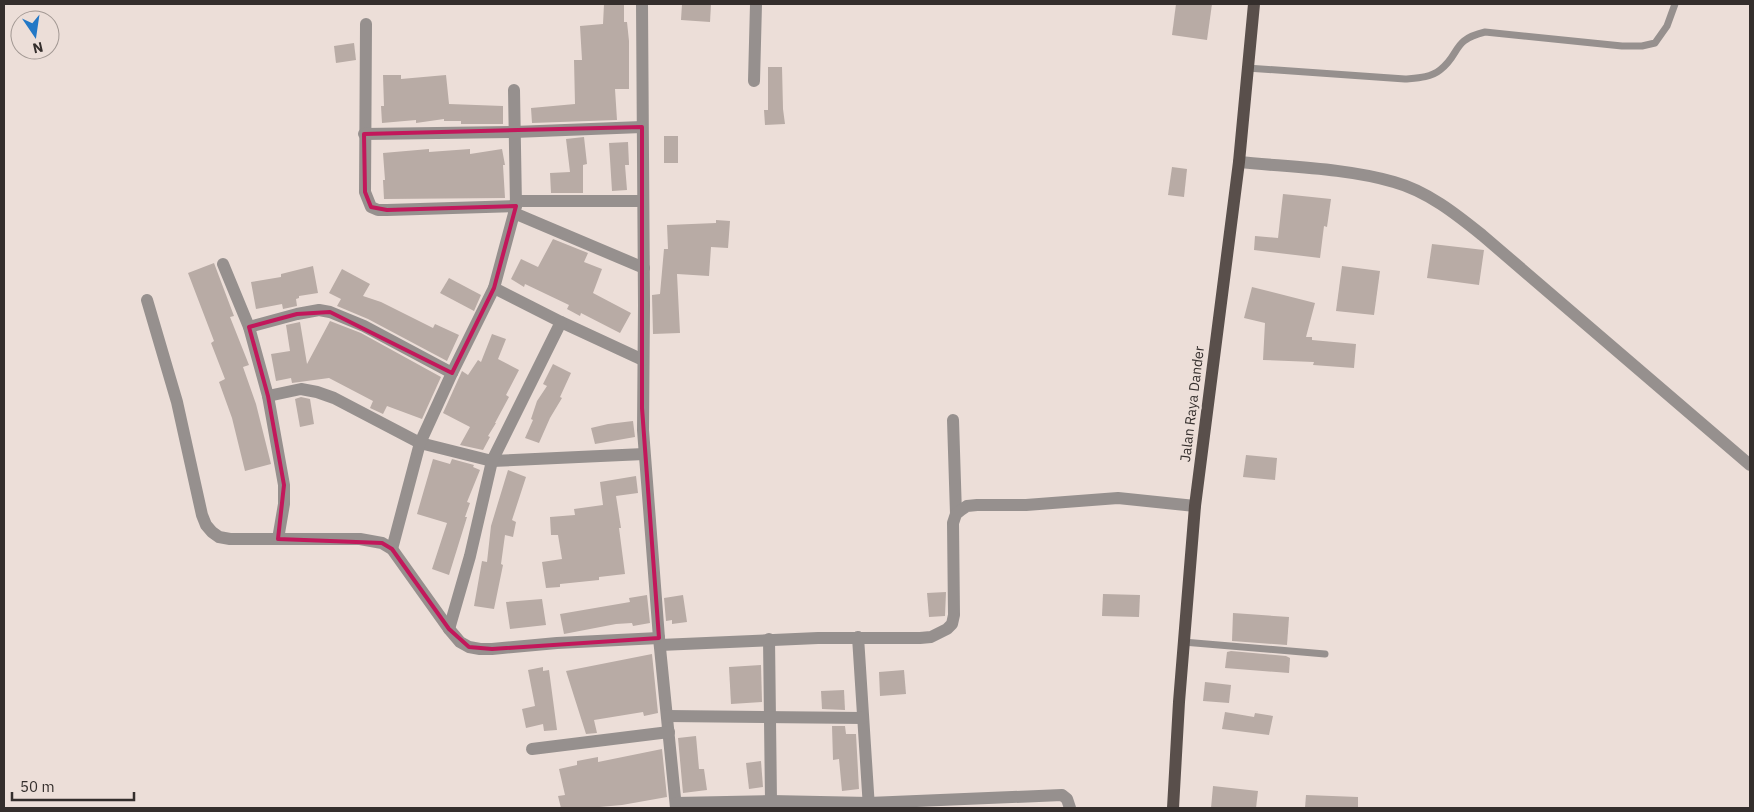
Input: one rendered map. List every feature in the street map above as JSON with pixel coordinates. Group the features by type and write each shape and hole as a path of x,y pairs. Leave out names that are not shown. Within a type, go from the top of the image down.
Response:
{"main road":[{"name":"Jalan Raya Dander","path":"1173,808 1183,642 1195,506 1238,162 1254,4"}],"street":[{"path":"642,4 644,268 642,408 659,641 676,806 771,801 869,806 1062,795 1067,799 1070,808"},
{"path":"754,81 756,4"},
{"path":"366,24 365,192 371,206 378,210 387,210 643,201"},
{"path":"392,549 420,443 494,288 515,207 514,90"},
{"path":"364,134 514,132 642,127"},
{"path":"1238,162 1364,176 1395,182 1413,189 1457,214 1750,465"},
{"path":"515,207 644,268"},
{"path":"223,264 248,327 268,396 284,485 284,504 278,539"},
{"path":"494,288 643,360"},
{"path":"147,300 177,402 202,515 206,525 219,537 230,540 366,540 382,543 392,549 460,642 480,649 576,642 931,637 947,629 952,624 955,606 953,523 956,514 952,420"},
{"path":"248,327 297,314 319,310 330,312 364,326 452,373"},
{"path":"449,629 472,547 492,461 561,322"},
{"path":"268,396 301,390 317,392 334,398 420,443 492,461 644,454"},
{"path":"956,514 967,506 1026,505 1102,498 1195,506"},
{"path":"858,637 869,806"},
{"path":"769,639 771,801"},
{"path":"667,716 863,718"},
{"path":"532,749 669,732"}],"lane":[{"path":"1247,68 1406,79 1428,77 1441,70 1464,39 1484,32 1622,46 1642,46 1655,43 1667,26 1675,4"},
{"path":"1183,642 1325,654"}],"highlighted area":[{"path":"642,127 642,408 659,638 492,649 469,647 449,629 392,549 382,543 278,539 284,485 268,396 249,327 297,314 330,312 452,373 494,288 516,206 387,210 371,207 365,192 364,134"}],"building":[{"path":"604,4 624,4 624,22 627,22 629,89 615,89 617,120 532,123 531,108 575,104 574,60 582,60 580,26 603,24"},
{"path":"682,4 711,4 710,22 681,20"},
{"path":"1176,4 1212,4 1207,40 1172,35"},
{"path":"354,43 356,60 336,63 334,46"},
{"path":"768,67 782,67 785,124 765,125 764,110 768,110"},
{"path":"383,75 401,75 401,79 446,75 449,104 503,106 503,124 461,124 461,121 444,121 444,119 416,123 416,120 382,123 381,106 384,106"},
{"path":"664,136 678,136 678,163 664,163"},
{"path":"584,137 587,164 583,165 583,193 551,193 550,173 570,172 566,139"},
{"path":"628,142 629,165 625,165 627,190 612,191 609,143"},
{"path":"429,149 429,152 470,149 470,154 502,149 505,165 503,165 505,198 384,199 383,153"},
{"path":"1172,167 1187,169 1184,197 1168,195"},
{"path":"1283,194 1331,199 1327,227 1324,226 1320,258 1254,250 1255,236 1278,238"},
{"path":"716,220 730,221 728,248 711,247 709,276 677,274 680,333 653,334 652,295 660,294 664,249 668,249 667,225 716,223"},
{"path":"553,239 588,253 584,262 602,269 593,293 631,313 620,333 581,313 580,316 567,309 569,305 525,284 524,287 511,279 521,259 538,267"},
{"path":"1432,244 1484,250 1479,285 1427,278"},
{"path":"214,263 234,316 230,317 249,365 243,367 256,404 271,464 245,471 232,418 219,382 225,379 211,343 214,341 188,273"},
{"path":"313,266 318,293 299,296 296,299 297,306 283,309 282,304 256,309 251,282 281,277 281,274"},
{"path":"1342,266 1380,271 1374,315 1336,311"},
{"path":"342,269 370,284 363,296 381,302 433,328 435,324 459,335 447,361 368,319 337,306 341,299 329,293"},
{"path":"449,278 481,295 474,311 440,293"},
{"path":"1252,287 1315,303 1306,337 1312,337 1312,340 1356,344 1354,368 1313,365 1314,362 1263,360 1265,323 1244,318"},
{"path":"330,321 361,333 441,377 422,419 387,406 383,414 370,408 373,401 329,378 292,383 291,378 276,381 271,354 290,351 286,325 300,322 307,364"},
{"path":"492,334 506,339 498,359 519,370 506,395 509,397 488,436 490,437 483,450 460,445 470,427 443,413 462,371 468,375 478,360 481,362"},
{"path":"553,364 571,373 560,397 562,398 550,418 539,443 525,438 533,420 531,419 537,401 547,386 543,384"},
{"path":"301,397 310,399 314,424 300,427 295,399"},
{"path":"633,421 635,437 595,444 591,428"},
{"path":"1246,455 1277,458 1275,480 1243,477"},
{"path":"433,459 450,464 452,459 474,465 473,467 480,470 467,502 470,503 465,517 467,517 449,575 432,569 447,523 417,514"},
{"path":"508,470 526,477 512,520 516,522 513,537 505,535 501,564 503,565 494,609 474,606 482,561 487,562 491,526"},
{"path":"636,476 638,493 616,496 625,574 599,577 599,580 560,584 560,587 546,588 542,562 562,559 558,535 551,535 550,517 575,515 574,509 603,505 600,482"},
{"path":"946,592 945,616 929,617 927,593"},
{"path":"1103,594 1140,595 1139,617 1102,616"},
{"path":"647,595 650,623 633,626 632,623 616,624 564,634 560,614 630,602 629,598"},
{"path":"683,595 687,622 672,624 672,620 666,621 664,598"},
{"path":"542,599 546,625 510,629 506,602"},
{"path":"1233,613 1289,617 1287,645 1232,641"},
{"path":"1227,652 1286,656 1290,658 1289,673 1225,668"},
{"path":"652,654 658,713 644,716 643,712 594,720 597,733 586,734 566,671"},
{"path":"761,665 762,702 731,704 729,667"},
{"path":"543,667 543,671 549,670 557,730 544,731 543,724 526,728 522,709 535,706 528,670"},
{"path":"904,670 906,694 880,696 879,672"},
{"path":"1205,682 1231,685 1229,703 1203,701"},
{"path":"844,690 845,710 822,709 821,691"},
{"path":"1225,712 1254,717 1255,713 1273,716 1269,735 1222,729"},
{"path":"832,726 845,726 846,734 856,734 859,789 842,791 839,759 833,760"},
{"path":"696,736 699,769 704,769 707,790 683,793 678,738"},
{"path":"662,749 667,797 622,805 561,808 558,796 565,795 559,769 577,765 577,761 598,757 598,762"},
{"path":"761,761 763,787 749,789 746,763"},
{"path":"1213,786 1258,791 1256,808 1211,808"},
{"path":"1306,795 1358,797 1358,808 1305,808"}]}
